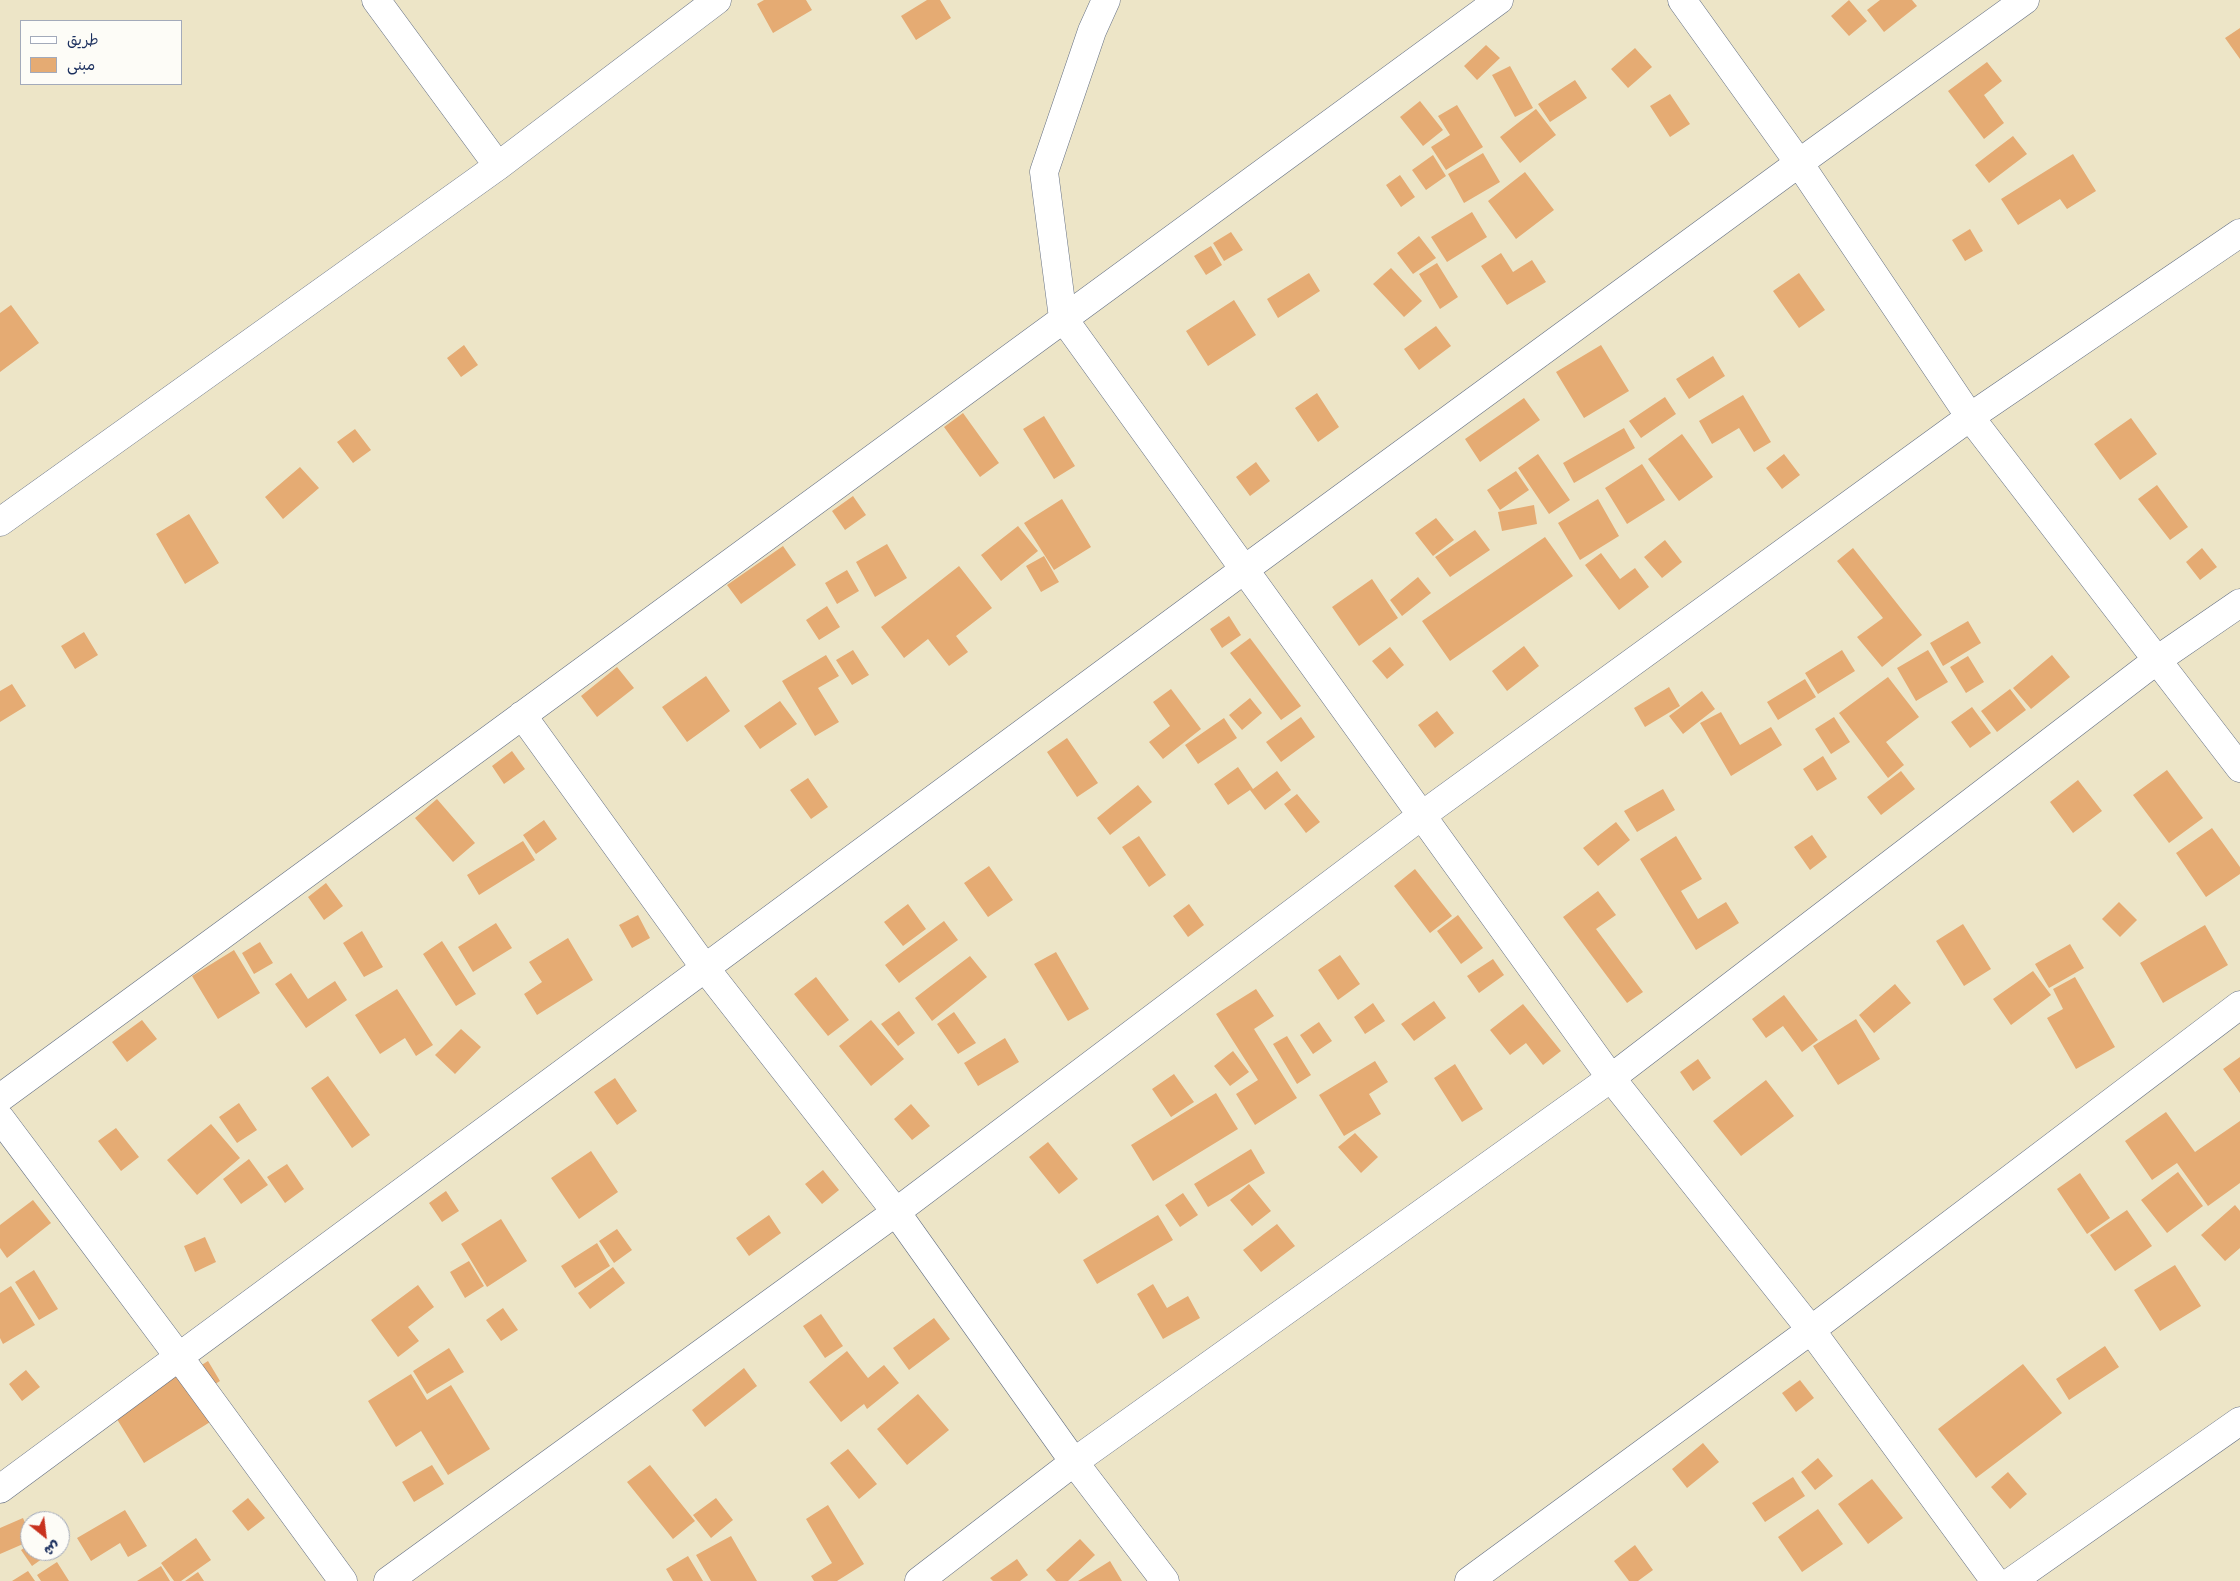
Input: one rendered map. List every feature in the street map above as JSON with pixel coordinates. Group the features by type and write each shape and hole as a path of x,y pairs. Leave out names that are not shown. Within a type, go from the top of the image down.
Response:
{"street":[{"path":"376,0 498,166"},
{"path":"0,522 498,166 716,0"},
{"path":"1106,0 1092,31 1044,172 1063,318 1611,1078 1811,1330 1995,1581"},
{"path":"0,1098 1499,0"},
{"path":"1682,0 1799,163 1970,417 2240,768"},
{"path":"0,1489 1245,569 1799,163 2025,0"},
{"path":"388,1581 896,1212 1421,816 1970,417 2240,233"},
{"path":"920,1581 1074,1462 1611,1078 2157,660 2240,602"},
{"path":"522,715 705,968 896,1212 1074,1462 1164,1581"},
{"path":"1469,1581 1811,1330 2240,1005"},
{"path":"0,1118 179,1357 342,1581"},
{"path":"2012,1581 2240,1421"}],"building":[{"path":"764,0 806,0 812,10 773,33 757,4"},
{"path":"927,0 940,0 951,18 916,40 901,16"},
{"path":"1849,0 1867,21 1849,36 1831,16"},
{"path":"1880,0 1912,0 1917,6 1884,32 1867,10"},
{"path":"2240,28 2240,59 2225,38"},
{"path":"1486,45 1500,58 1477,80 1464,66"},
{"path":"1635,48 1652,67 1628,88 1611,69"},
{"path":"1987,62 2002,81 1984,95 2004,123 1984,139 1948,91"},
{"path":"1510,66 1533,108 1515,117 1492,75"},
{"path":"1575,80 1587,98 1550,122 1538,104"},
{"path":"1670,94 1690,124 1670,137 1650,106"},
{"path":"1420,101 1443,130 1423,146 1400,117"},
{"path":"1457,105 1483,147 1446,170 1431,147 1450,135 1438,116"},
{"path":"1536,109 1556,135 1520,163 1500,137"},
{"path":"2013,136 2027,154 1989,183 1975,165"},
{"path":"1483,153 1500,182 1464,203 1448,174"},
{"path":"2073,154 2096,191 2067,209 2060,199 2018,225 2001,199"},
{"path":"1433,155 1446,176 1426,190 1412,170"},
{"path":"1525,172 1554,210 1516,239 1488,201"},
{"path":"1400,175 1415,197 1401,207 1386,185"},
{"path":"1472,212 1487,237 1447,262 1431,237"},
{"path":"1970,229 1983,251 1965,261 1952,240"},
{"path":"1231,232 1243,250 1224,261 1213,243"},
{"path":"1419,236 1436,258 1413,274 1397,253"},
{"path":"1211,246 1222,265 1206,275 1194,256"},
{"path":"1501,253 1513,272 1532,260 1546,282 1507,305 1481,266"},
{"path":"1437,263 1458,297 1440,309 1419,274"},
{"path":"1391,268 1422,301 1404,317 1373,284"},
{"path":"1309,273 1320,291 1278,318 1267,299"},
{"path":"1799,273 1825,310 1799,328 1773,291"},
{"path":"1234,300 1256,335 1208,366 1186,331"},
{"path":"11,305 39,343 0,372 0,313"},
{"path":"1436,326 1451,346 1419,370 1404,349"},
{"path":"464,345 478,365 461,377 447,358"},
{"path":"1601,345 1629,391 1584,418 1556,372"},
{"path":"1713,356 1725,376 1689,399 1676,379"},
{"path":"1317,393 1339,427 1318,442 1295,408"},
{"path":"1743,395 1771,442 1754,452 1739,428 1712,444 1699,421"},
{"path":"1665,397 1676,414 1641,438 1629,421"},
{"path":"1524,398 1540,420 1480,462 1465,439"},
{"path":"963,413 999,463 980,477 944,427"},
{"path":"1044,416 1075,466 1054,479 1023,429"},
{"path":"2131,418 2157,454 2120,480 2094,444"},
{"path":"1624,428 1635,448 1574,483 1563,463"},
{"path":"355,429 371,450 353,463 337,442"},
{"path":"1682,434 1713,477 1679,501 1648,459"},
{"path":"1538,454 1570,500 1549,514 1518,468"},
{"path":"1784,454 1800,475 1782,489 1766,468"},
{"path":"1256,462 1270,481 1250,496 1236,477"},
{"path":"1642,464 1665,500 1627,524 1605,488"},
{"path":"300,467 319,488 283,519 265,497"},
{"path":"1516,471 1529,490 1500,510 1487,490"},
{"path":"2157,485 2188,527 2170,540 2138,499"},
{"path":"853,496 866,515 845,530 832,511"},
{"path":"1062,499 1091,547 1054,570 1024,523"},
{"path":"1598,499 1619,536 1580,560 1558,523"},
{"path":"1534,505 1537,524 1502,531 1498,512"},
{"path":"189,514 219,563 185,584 156,534"},
{"path":"1436,518 1454,540 1433,556 1415,533"},
{"path":"1018,526 1038,551 1001,581 981,555"},
{"path":"1475,530 1490,550 1450,577 1435,557"},
{"path":"1545,537 1573,576 1450,661 1422,621"},
{"path":"1665,540 1682,562 1662,578 1644,557"},
{"path":"887,544 907,578 875,597 856,562"},
{"path":"783,546 796,565 741,604 727,585"},
{"path":"1853,548 1922,635 1882,667 1857,637 1883,618 1837,561"},
{"path":"2202,548 2217,567 2200,580 2186,562"},
{"path":"1601,553 1620,579 1635,568 1649,587 1619,610 1585,565"},
{"path":"1044,556 1059,582 1041,592 1026,566"},
{"path":"959,566 992,608 956,636 968,652 949,666 928,639 904,658 881,627"},
{"path":"847,570 859,591 837,604 825,583"},
{"path":"1418,577 1431,593 1402,616 1390,600"},
{"path":"1372,579 1398,618 1359,646 1332,607"},
{"path":"827,606 840,627 819,640 806,620"},
{"path":"1229,616 1241,635 1222,648 1210,629"},
{"path":"1968,621 1981,643 1943,666 1930,643"},
{"path":"84,632 98,655 75,669 61,646"},
{"path":"1250,638 1301,706 1281,720 1230,653"},
{"path":"1524,646 1539,666 1507,691 1492,671"},
{"path":"1390,647 1404,665 1387,679 1372,661"},
{"path":"853,650 869,675 852,685 836,660"},
{"path":"1842,650 1855,671 1818,694 1805,673"},
{"path":"1928,650 1948,682 1916,701 1897,668"},
{"path":"826,655 839,676 818,688 839,722 815,736 782,681"},
{"path":"2052,655 2070,677 2031,709 2013,688"},
{"path":"1968,656 1984,682 1966,693 1950,667"},
{"path":"617,667 634,688 597,717 581,696"},
{"path":"706,676 730,711 687,742 662,707"},
{"path":"1888,677 1919,717 1886,742 1904,765 1888,778 1839,713"},
{"path":"1805,679 1816,697 1778,720 1767,702"},
{"path":"12,684 26,706 0,722 0,691"},
{"path":"1669,687 1680,706 1645,727 1634,708"},
{"path":"1171,689 1201,729 1163,759 1149,742 1170,726 1153,702"},
{"path":"2010,689 2026,710 1997,732 1981,711"},
{"path":"1702,691 1715,709 1683,734 1669,716"},
{"path":"1250,698 1262,713 1242,730 1229,715"},
{"path":"780,701 797,724 760,749 744,726"},
{"path":"1972,707 1991,733 1970,748 1951,722"},
{"path":"1437,711 1454,733 1435,748 1418,725"},
{"path":"1721,712 1740,745 1771,727 1782,745 1731,776 1700,723"},
{"path":"1301,717 1315,737 1281,762 1266,742"},
{"path":"1834,717 1850,742 1831,754 1815,729"},
{"path":"1224,718 1237,738 1198,764 1185,745"},
{"path":"1067,738 1098,783 1077,797 1047,752"},
{"path":"512,751 525,769 504,784 492,766"},
{"path":"1823,756 1837,779 1817,791 1803,769"},
{"path":"1238,767 1253,789 1277,771 1291,790 1265,810 1250,790 1228,805 1214,784"},
{"path":"2167,770 2203,818 2169,843 2133,795"},
{"path":"1901,771 1915,789 1881,815 1867,797"},
{"path":"808,778 828,807 811,819 790,790"},
{"path":"2078,780 2102,811 2073,833 2050,802"},
{"path":"1138,785 1152,802 1110,835 1097,818"},
{"path":"1663,789 1675,810 1637,832 1624,811"},
{"path":"1297,794 1320,822 1306,833 1284,804"},
{"path":"437,799 475,843 453,862 415,818"},
{"path":"544,820 557,839 536,854 523,835"},
{"path":"1616,822 1630,840 1598,866 1583,848"},
{"path":"2212,828 2240,867 2240,874 2206,897 2176,853"},
{"path":"1812,835 1827,857 1810,870 1794,847"},
{"path":"1139,836 1166,875 1149,887 1122,847"},
{"path":"1676,836 1702,879 1681,891 1698,919 1726,902 1739,923 1696,950 1640,859"},
{"path":"523,841 535,860 479,895 467,875"},
{"path":"989,866 1013,900 988,917 964,883"},
{"path":"1415,869 1452,916 1430,933 1394,886"},
{"path":"326,883 343,906 324,920 308,897"},
{"path":"1598,891 1616,915 1596,929 1643,992 1627,1003 1563,917"},
{"path":"2119,902 2137,920 2120,937 2102,919"},
{"path":"908,904 926,929 903,946 884,922"},
{"path":"1189,904 1204,925 1188,937 1173,916"},
{"path":"638,915 650,938 632,948 619,925"},
{"path":"1458,915 1483,948 1461,964 1437,931"},
{"path":"944,921 958,940 899,983 885,965"},
{"path":"496,923 512,948 473,972 458,947"},
{"path":"1963,924 1991,969 1964,986 1936,941"},
{"path":"2205,925 2228,965 2163,1003 2140,963"},
{"path":"362,931 383,967 364,977 343,943"},
{"path":"568,938 593,980 537,1015 524,994 542,982 529,962"},
{"path":"442,941 476,994 456,1006 423,954"},
{"path":"260,942 273,963 254,974 242,953"},
{"path":"2070,944 2084,968 2049,988 2035,964"},
{"path":"234,950 260,993 218,1019 192,976"},
{"path":"1056,952 1089,1009 1068,1021 1034,964"},
{"path":"1340,955 1360,984 1338,1000 1318,970"},
{"path":"970,956 987,977 932,1021 915,998"},
{"path":"1493,959 1504,975 1479,993 1467,976"},
{"path":"2033,971 2051,995 2011,1025 1993,999"},
{"path":"291,973 308,999 335,981 347,1000 306,1028 275,984"},
{"path":"816,977 849,1020 828,1036 794,994"},
{"path":"2075,977 2115,1047 2076,1069 2047,1018 2063,1009 2053,989"},
{"path":"1895,984 1911,1003 1874,1033 1859,1015"},
{"path":"397,989 433,1045 416,1056 405,1038 380,1054 355,1015"},
{"path":"1256,989 1274,1016 1254,1029 1297,1098 1255,1125 1236,1094 1258,1080 1216,1014"},
{"path":"1784,995 1818,1040 1802,1052 1783,1026 1766,1038 1752,1019"},
{"path":"1434,1001 1446,1018 1414,1041 1401,1024"},
{"path":"1373,1003 1385,1021 1365,1034 1354,1017"},
{"path":"1523,1004 1561,1051 1543,1065 1526,1043 1510,1055 1490,1030"},
{"path":"899,1011 915,1033 898,1046 881,1024"},
{"path":"954,1012 976,1043 958,1054 937,1024"},
{"path":"1856,1019 1880,1059 1838,1085 1813,1046"},
{"path":"142,1020 157,1039 127,1062 112,1042"},
{"path":"871,1020 904,1059 871,1086 839,1046"},
{"path":"1319,1022 1332,1041 1313,1054 1300,1035"},
{"path":"461,1029 481,1047 455,1074 435,1055"},
{"path":"1287,1036 1311,1075 1297,1084 1273,1044"},
{"path":"1005,1038 1019,1062 978,1086 964,1063"},
{"path":"1233,1051 1249,1072 1230,1086 1214,1066"},
{"path":"2240,1057 2240,1093 2223,1069"},
{"path":"1698,1059 1711,1078 1693,1091 1680,1072"},
{"path":"1375,1061 1388,1082 1369,1094 1381,1114 1344,1136 1319,1095"},
{"path":"1455,1064 1483,1109 1462,1122 1434,1078"},
{"path":"1174,1074 1194,1102 1171,1117 1152,1089"},
{"path":"328,1076 370,1135 352,1148 311,1088"},
{"path":"615,1078 637,1111 617,1125 594,1092"},
{"path":"1766,1080 1794,1116 1741,1156 1713,1121"},
{"path":"1216,1093 1238,1129 1153,1181 1131,1145"},
{"path":"239,1103 257,1130 237,1143 219,1117"},
{"path":"911,1104 930,1126 912,1140 894,1119"},
{"path":"2166,1112 2195,1152 2240,1121 2240,1183 2208,1206 2177,1163 2152,1180 2125,1141"},
{"path":"211,1124 240,1158 197,1195 167,1160"},
{"path":"116,1128 139,1157 121,1171 98,1141"},
{"path":"1355,1133 1378,1157 1361,1173 1338,1147"},
{"path":"1048,1142 1078,1179 1059,1194 1029,1157"},
{"path":"1251,1149 1265,1173 1208,1207 1194,1184"},
{"path":"591,1151 618,1192 579,1219 551,1178"},
{"path":"249,1159 268,1185 241,1204 223,1179"},
{"path":"287,1164 304,1189 285,1203 267,1177"},
{"path":"823,1170 839,1190 822,1204 805,1184"},
{"path":"2178,1172 2203,1206 2167,1233 2141,1200"},
{"path":"2080,1173 2110,1218 2087,1234 2057,1189"},
{"path":"1249,1184 1271,1211 1252,1226 1230,1200"},
{"path":"446,1191 459,1211 442,1222 429,1203"},
{"path":"1183,1193 1198,1215 1180,1227 1165,1205"},
{"path":"33,1200 51,1223 7,1258 0,1248 0,1225"},
{"path":"2235,1205 2240,1211 2240,1248 2225,1261 2201,1235"},
{"path":"2127,1210 2152,1246 2115,1271 2090,1235"},
{"path":"769,1215 781,1233 749,1256 736,1238"},
{"path":"1158,1215 1173,1240 1097,1284 1083,1260"},
{"path":"501,1219 527,1261 487,1287 461,1244"},
{"path":"1277,1224 1295,1246 1261,1272 1243,1250"},
{"path":"617,1229 632,1250 614,1263 599,1241"},
{"path":"205,1237 216,1262 195,1272 184,1246"},
{"path":"597,1243 610,1266 575,1288 561,1266"},
{"path":"469,1261 484,1286 465,1298 450,1272"},
{"path":"2175,1265 2201,1306 2160,1331 2134,1290"},
{"path":"613,1267 625,1283 590,1309 578,1293"},
{"path":"34,1270 58,1309 39,1320 15,1282"},
{"path":"1153,1284 1167,1308 1188,1296 1200,1318 1163,1339 1137,1294"},
{"path":"418,1285 434,1307 408,1327 419,1341 398,1357 371,1320"},
{"path":"11,1286 35,1325 3,1344 0,1338 0,1293"},
{"path":"503,1308 518,1330 501,1341 486,1320"},
{"path":"821,1314 843,1346 825,1358 803,1326"},
{"path":"934,1318 950,1339 909,1370 893,1348"},
{"path":"2105,1346 2119,1367 2069,1400 2056,1379"},
{"path":"449,1348 464,1372 427,1394 413,1371"},
{"path":"847,1351 868,1378 884,1365 899,1383 867,1409 864,1404 841,1422 809,1382"},
{"path":"174,1361 184,1376 208,1361 220,1381 199,1394 215,1419 144,1463 107,1403"},
{"path":"2023,1364 2062,1413 1976,1478 1938,1429"},
{"path":"744,1368 757,1386 705,1427 692,1410"},
{"path":"26,1370 40,1387 22,1401 9,1384"},
{"path":"411,1374 427,1400 451,1385 490,1449 448,1475 421,1431 396,1447 368,1401"},
{"path":"1800,1380 1814,1398 1796,1412 1782,1393"},
{"path":"918,1394 949,1430 907,1465 877,1429"},
{"path":"1703,1443 1719,1462 1687,1488 1672,1469"},
{"path":"848,1449 877,1484 859,1499 830,1463"},
{"path":"1818,1458 1833,1476 1815,1490 1801,1472"},
{"path":"432,1465 444,1484 414,1502 402,1482"},
{"path":"650,1465 695,1521 673,1539 627,1482"},
{"path":"2008,1472 2027,1494 2010,1509 1991,1487"},
{"path":"1793,1477 1805,1496 1765,1522 1752,1503"},
{"path":"1872,1479 1903,1518 1868,1544 1838,1504"},
{"path":"248,1498 265,1518 248,1531 232,1511"},
{"path":"716,1498 733,1520 711,1538 693,1515"},
{"path":"828,1505 864,1564 837,1581 814,1581 811,1576 832,1563 806,1519"},
{"path":"1818,1509 1843,1544 1802,1572 1778,1537"},
{"path":"125,1510 147,1546 128,1557 120,1543 91,1561 77,1538"},
{"path":"20,1519 20,1545 0,1554 0,1528"},
{"path":"731,1536 757,1581 711,1581 696,1555"},
{"path":"196,1538 211,1560 181,1581 174,1581 161,1563"},
{"path":"1080,1539 1095,1555 1068,1581 1056,1581 1046,1570"},
{"path":"1635,1545 1653,1570 1638,1581 1629,1581 1614,1561"},
{"path":"688,1556 703,1581 673,1581 666,1569"},
{"path":"1017,1559 1028,1575 1020,1581 993,1581 990,1578"},
{"path":"29,1561 39,1561 32,1566"},
{"path":"1110,1561 1122,1581 1078,1581"},
{"path":"57,1562 69,1581 41,1581 37,1575"},
{"path":"161,1566 170,1581 137,1581"},
{"path":"28,1571 35,1581 12,1581"},
{"path":"198,1572 204,1581 185,1581"}]}
